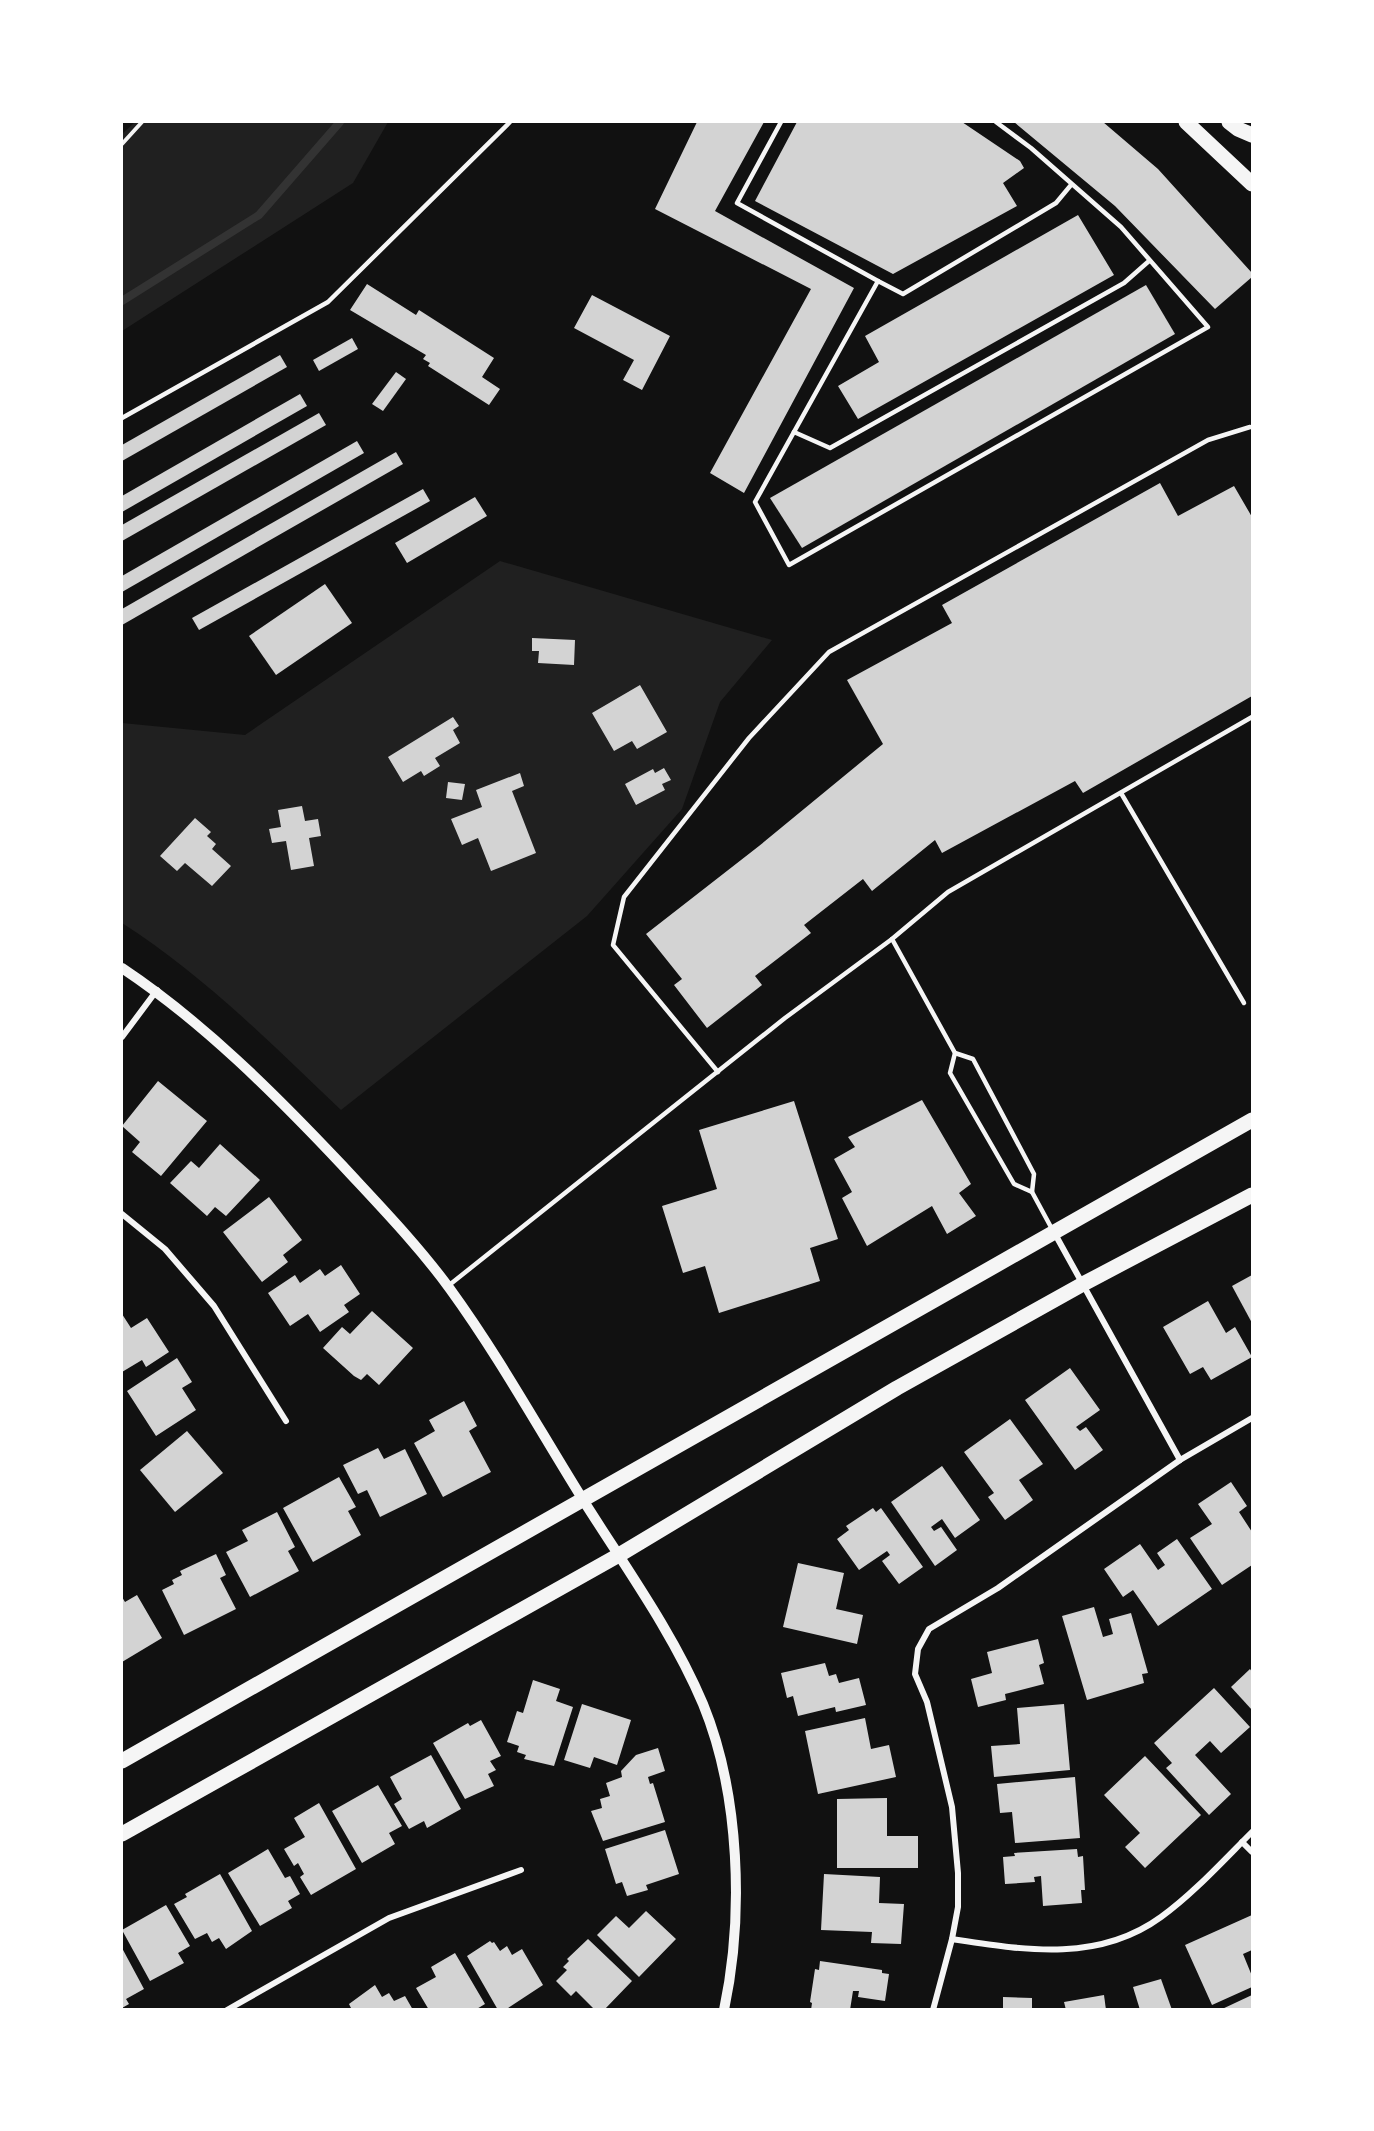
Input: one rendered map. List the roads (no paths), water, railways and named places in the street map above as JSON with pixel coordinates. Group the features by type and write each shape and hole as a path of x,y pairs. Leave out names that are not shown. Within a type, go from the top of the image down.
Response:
{"main road":[{"path":"1186,122 1252,184"},
{"path":"1229,122 1252,135"},
{"path":"122,1761 1055,1234 1252,1120"},
{"path":"122,1834 619,1556 897,1388 1083,1284 1252,1195"}],"street":[{"path":"122,968 157,990 286,1106 381,1206 448,1286 494,1352 676,1651 703,1705 719,1756 729,1810 735,1870 735,1933 724,2010"},
{"path":"122,1037 157,990"},
{"path":"122,1214 165,1249 214,1306 285,1421"},
{"path":"1055,1234 1179,1460"},
{"path":"933,2010 952,1940 958,1907 957,1839 927,1702 915,1674 918,1649 929,1629 998,1588 1179,1460 1252,1418"},
{"path":"952,1940 1019,1950 1055,1951 1088,1948 1127,1936 1161,1917 1252,1832"},
{"path":"1242,1842 1252,1852"},
{"path":"227,2010 388,1918 521,1870"}],"lane":[{"path":"122,418 328,302 510,122"},
{"path":"781,122 737,203 903,294 1056,203 1071,185"},
{"path":"878,281 755,502 789,565 1208,327 1121,227 1031,148 996,122"},
{"path":"794,432 830,448 1124,283 1149,261"},
{"path":"718,1072 613,945 624,897 749,738 829,652 1208,440 1252,428"},
{"path":"448,1286 718,1072 892,939 948,892 1252,717"},
{"path":"1121,793 1244,1003"},
{"path":"892,939 955,1053 973,1059 1034,1174 1032,1192 1055,1234"},
{"path":"955,1053 950,1073 1014,1184 1032,1192"}],"waterway":[{"path":"122,301 259,215 340,122"}]}
